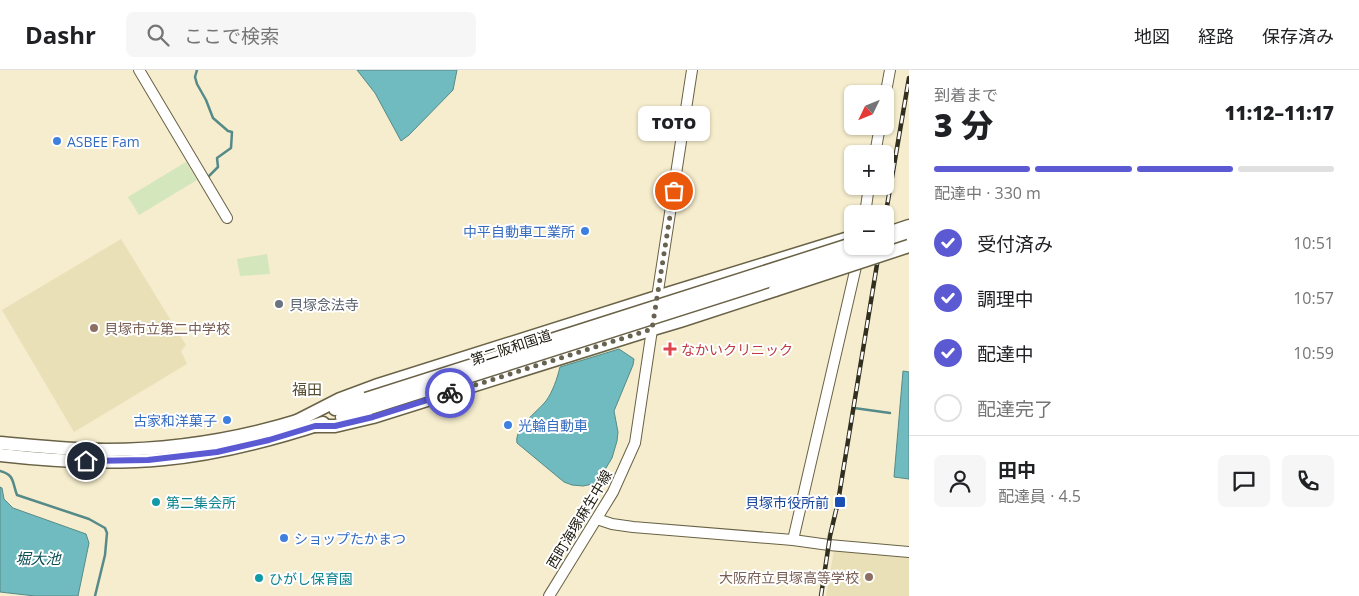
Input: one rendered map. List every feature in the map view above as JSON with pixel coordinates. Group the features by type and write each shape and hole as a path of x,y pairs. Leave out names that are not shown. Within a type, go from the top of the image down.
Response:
{"highway":[{"path":"894,224 909,219"},
{"path":"894,231 909,226"},
{"path":"894,241 909,236"},
{"path":"297,421 334,402 369,388 657,296 844,239"},
{"path":"315,426 335,426 373,417 680,321 909,246"},
{"name":"第二阪和国道","path":"0,455 92,461 164,459 233,448 315,426 368,403 844,247"},
{"name":"第二阪和国道","path":"0,443 104,450 152,449 207,442 368,403 849,255"}],"street":[{"path":"138,70 227,218"},
{"name":"西町海塚麻生中線","path":"550,596 613,492 635,443 692,70"},
{"path":"887,85 890,70"},
{"path":"793,540 859,255"},
{"path":"597,519 612,524 909,552"}],"shaded area":[{"name":"貝塚市立第二中学校","path":"121,239 186,345 181,351 187,364 74,432 2,310"},
{"name":"大阪府立貝塚高等学校","path":"834,550 909,557 909,596 826,596"}],"green space":[{"path":"186,162 197,180 139,215 128,197"},
{"path":"267,254 270,274 240,276 237,259"}],"water":[{"path":"357,70 457,70 453,90 401,141 375,93"},
{"path":"619,349 634,359 614,411 618,432 612,458 603,473 593,484 583,486 564,482 517,443 519,432 522,426 546,401 560,367"},
{"path":"903,371 909,372 909,479 894,477"},
{"name":"堀大池","path":"0,487 2,488 4,499 13,508 86,534 89,543 78,596 35,596 0,592"}],"waterway":[{"path":"197,70 195,77 197,84 213,118 228,131 232,132 231,148 217,158 218,167 208,177"},
{"path":"854,408 890,413"},
{"path":"0,471 11,477 17,495 89,519 105,528 107,533 105,555 95,596"}],"railway":[{"path":"887,205 909,78"},
{"path":"821,596 879,255"}],"way so far":[{"path":"450,393 652,329 674,191"}],"place":[{"name":"ASBEE Fam","path":"57,141"},
{"name":"TOTO","path":"674,191"},
{"name":"中平自動車工業所","path":"585,231"},
{"name":"貝塚念法寺","path":"279,304"},
{"name":"貝塚市立第二中学校","path":"94,328"},
{"name":"なかいクリニック","path":"670,349"},
{"name":"古家和洋菓子","path":"227,420"},
{"name":"光輪自動車","path":"508,425"},
{"name":"第二集会所","path":"156,502"},
{"name":"貝塚市役所前","path":"840,502"},
{"name":"ショップたかまつ","path":"284,538"},
{"name":"大阪府立貝塚高等学校","path":"869,577"},
{"name":"ひがし保育園","path":"259,578"}],"district":[{"name":"福田","path":"307,389"}],"route":[{"path":"86,461 164,459 217,452 269,440 315,426 335,426 373,417 450,393"}]}
